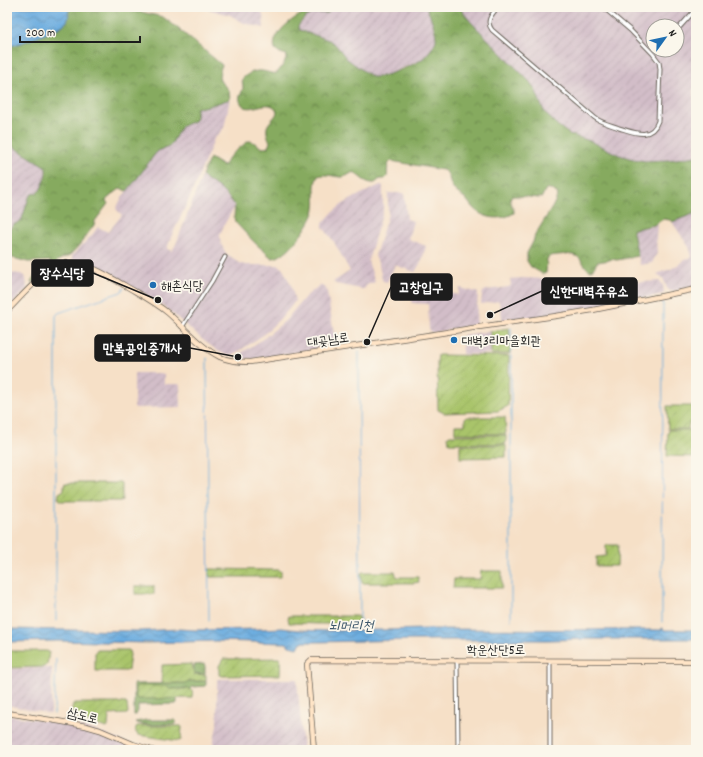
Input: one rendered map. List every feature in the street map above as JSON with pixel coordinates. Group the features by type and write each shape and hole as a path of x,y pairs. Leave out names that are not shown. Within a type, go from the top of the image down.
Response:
{"street":[{"path":"498,7 490,18 489,24 492,30 595,118 634,133 642,134 649,132 655,127 658,121 660,66 656,58"},
{"path":"603,7 645,45"},
{"path":"685,21 696,9"},
{"path":"182,326 212,281 225,257"},
{"name":"대곶남로","path":"7,311 53,268 62,264 82,264 100,272 158,305 206,348 222,358 250,362 593,310 696,289"},
{"name":"학운산단5로","path":"314,750 307,664 311,660 696,661"},
{"path":"457,660 458,750"},
{"path":"550,661 550,750"},
{"name":"삼도로","path":"7,713 57,720 86,726 152,750"}],"shaded area":[{"path":"200,7 257,7 263,15 264,28 244,23 230,15"},
{"path":"330,7 426,7 431,17 436,42 423,59 382,77 372,77 347,59 336,45 329,40 299,30 298,26 307,16 312,13 328,13"},
{"path":"459,7 696,7 696,85 693,91 696,114 696,156 670,160 645,161 633,159 619,155 590,141 569,134 546,114 535,89 470,21"},
{"path":"230,99 224,128 214,139 167,249 172,251 176,244 202,176 219,188 234,204 220,235 222,246 227,255 245,265 278,265 283,269 292,287 295,301 283,316 263,335 241,350 228,356 203,340 165,307 103,271 73,260 72,256 98,227 108,232 122,215 116,209 122,197 155,154 172,143 182,126 191,123 196,117 196,108 209,106"},
{"path":"7,143 46,167 46,170 41,190 34,193 25,209 21,221 13,225 7,232"},
{"path":"380,185 383,186 383,212 368,261 375,282 367,285 364,289 336,284 333,282 350,271 334,242 323,227 323,223 343,204"},
{"path":"388,193 404,193 407,219 413,221 408,239 426,246 422,260 415,272 395,265 387,282 383,281 382,279 379,265 375,256 388,214"},
{"path":"696,213 696,286 670,291 667,288 663,278 657,274 671,269 692,256 689,247 672,222"},
{"path":"657,224 657,253 652,263 640,265 633,231 635,229 654,226"},
{"path":"7,270 10,273 21,274 24,276 26,279 27,289 7,309"},
{"path":"510,279 549,279 550,288 571,292 578,292 601,286 659,281 663,285 664,292 663,294 598,307 503,322 499,301 481,304 483,292 486,290 509,287 511,285"},
{"path":"320,285 326,289 327,292 337,346 242,360 240,355 241,353 260,341 286,320 305,297"},
{"path":"412,286 421,286 458,295 460,288 478,293 476,324 432,333 429,329 428,304 412,303"},
{"path":"490,331 490,354 462,354 463,335"},
{"path":"134,373 161,373 164,375 164,384 179,384 181,407 134,408"},
{"path":"52,668 51,714 7,705 7,669"},
{"path":"217,679 297,679 303,750 212,750 217,725"},
{"path":"7,715 73,725 96,731 145,750 7,750"}],"green space":[{"path":"70,7 83,7 86,10 99,10 104,7 127,7 133,10 163,17 222,65 219,78 229,90 230,99 209,106 196,108 196,117 194,121 182,126 171,145 155,154 127,191 121,188 107,199 107,205 95,221 94,225 71,254 59,260 32,283 31,282 35,275 51,261 28,262 7,258 7,232 13,225 21,221 29,197 40,191 45,179 46,168 7,143 7,115 9,110 7,102 7,49 11,46 57,29 63,25 68,19"},
{"path":"322,7 330,7 328,13 311,14 298,26 299,30 329,40 336,45 347,59 372,77 376,77 397,71 417,62 430,51 436,37 433,24 426,7 459,7 470,21 529,81 535,89 546,114 569,134 590,141 619,155 633,159 645,161 670,160 696,156 696,213 672,222 670,220 663,219 654,225 635,229 633,233 638,256 597,262 594,268 589,270 576,256 567,254 550,256 547,259 546,273 543,274 531,267 527,261 527,253 535,235 553,206 558,195 557,193 548,188 545,190 542,197 539,198 511,196 514,213 509,216 498,218 487,217 477,212 465,198 451,186 446,171 391,161 388,167 387,177 385,179 380,179 375,183 366,181 354,172 344,177 330,175 318,176 315,183 315,209 313,215 298,239 284,253 278,257 272,258 235,222 235,206 231,200 219,188 202,176 210,158 223,166 230,156 248,141 251,141 263,148 268,147 270,142 267,127 277,111 272,106 268,105 248,108 244,106 239,99 243,88 242,79 250,73 257,71 277,73 282,67 287,55 275,50 274,44 279,33 288,23 299,16"},
{"path":"509,328 510,353 491,354 491,331"},
{"path":"438,355 509,356 508,406 498,411 444,413 438,410"},
{"path":"667,406 696,406 696,422 689,423 688,429 668,429"},
{"path":"505,417 506,433 455,433 455,425 465,425 465,418"},
{"path":"669,430 696,430 696,457 667,456"},
{"path":"506,435 506,443 449,443 448,436"},
{"path":"460,445 506,445 506,457 460,458"},
{"path":"65,483 121,483 122,500 61,501 58,499 59,493 64,490"},
{"path":"606,545 618,545 617,566 596,566 596,557 606,556"},
{"path":"210,569 279,570 281,571 281,576 210,577"},
{"path":"481,571 502,571 502,588 453,588 454,579 480,579"},
{"path":"395,572 397,577 418,577 419,582 362,583 361,573"},
{"path":"135,586 154,586 154,594 135,594"},
{"path":"289,616 356,616 358,617 358,623 289,623"},
{"path":"96,650 129,650 130,655 128,670 96,671"},
{"path":"7,651 47,651 49,652 47,664 44,667 7,668"},
{"path":"279,658 281,661 280,675 219,675 219,666 223,659"},
{"path":"192,664 194,674 206,675 206,681 162,683 162,665"},
{"path":"204,664 205,674 194,673 194,665"},
{"path":"190,681 206,681 206,686 193,687 191,689 169,688 136,698 176,698 177,703 138,705 138,711 136,715 134,715 134,684 187,683"},
{"path":"137,686 166,686 170,689 191,689 192,695 191,698 138,699 136,697"},
{"path":"74,703 126,703 128,713 109,715 107,728 74,718 72,711"},
{"path":"146,720 174,720 176,721 176,724 149,725 135,722"},
{"path":"137,726 181,726 181,740 179,741 138,735 136,733"}],"water":[{"path":"7,7 70,7 68,19 60,27 33,39 7,46"},
{"path":"282,628 328,631 429,629 661,630 663,628 664,630 696,630 696,639 301,642 298,648 289,646 287,643 216,641 148,643 57,641 7,642 7,629 140,631"}],"waterway":[{"path":"56,621 56,316 58,313 121,292 124,288"},
{"path":"662,622 663,302"},
{"path":"511,328 511,620"},
{"name":"뇌머리천","path":"359,352 360,621"},
{"path":"207,358 209,621"},
{"path":"54,714 56,659"}],"place":[{"name":"해촌식당","path":"153,285"},
{"name":"장수식당","path":"158,300"},
{"name":"신한대벽주유소","path":"490,315"},
{"name":"대벽3리마을회관","path":"454,340"},
{"name":"고창입구","path":"367,342"},
{"name":"만복공인중개사","path":"238,357"}]}
